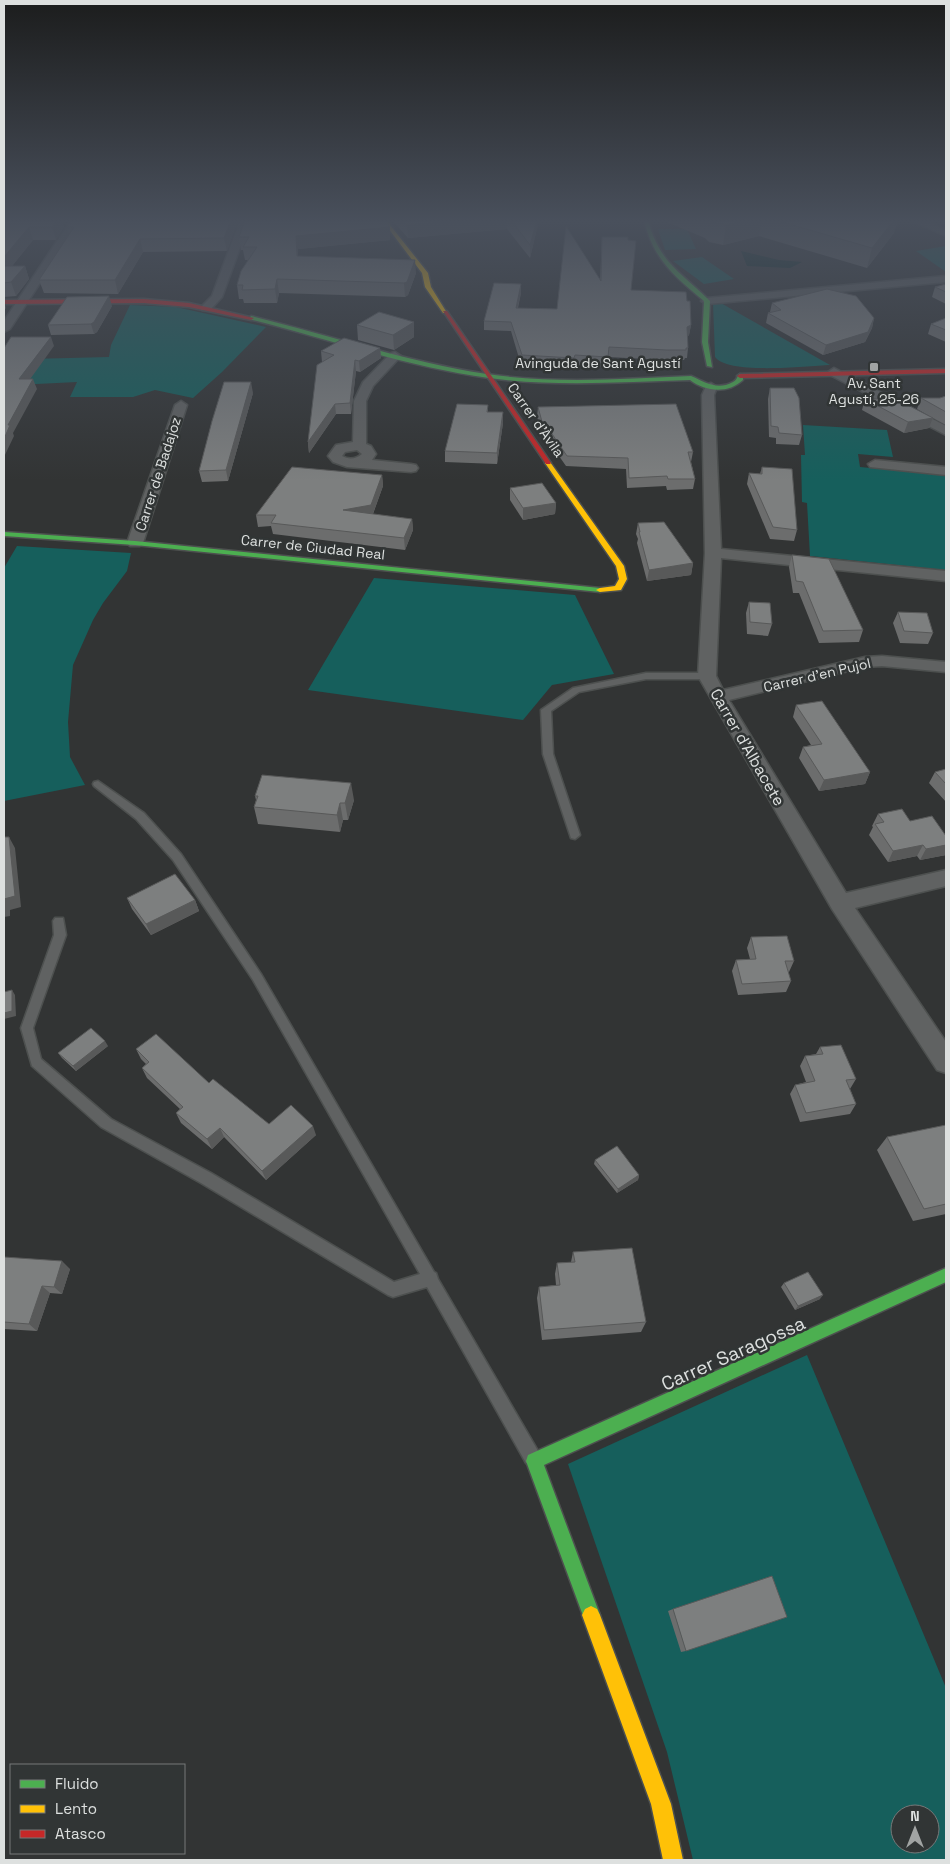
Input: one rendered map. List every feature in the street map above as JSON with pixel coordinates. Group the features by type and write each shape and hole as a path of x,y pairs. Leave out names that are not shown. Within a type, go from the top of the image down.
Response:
{"street":[{"path":"4,328 19,307"},
{"name":"Avinguda de Sant Agustí","path":"198,307 449,370 488,376 560,381 691,378"},
{"name":"Carrer d'Àvila","path":"441,307 620,566 623,579 618,588"},
{"path":"707,307 707,360 710,366"},
{"path":"358,446 360,443 360,401 367,385 395,356"},
{"path":"732,371 739,382 734,386 711,387 698,384 690,375 694,370 710,366 732,371 946,371"},
{"path":"834,372 946,432"},
{"name":"Carrer d'Albacete","path":"711,387 708,395 713,553 707,676 840,903 946,1062"},
{"name":"Carrer de Badajoz","path":"136,544 181,405"},
{"path":"356,462 365,459 369,454 366,449 358,446 341,448 334,456 344,462 411,468"},
{"path":"875,464 946,471"},
{"name":"Carrer de Ciudad Real","path":"4,534 136,544 596,591 618,588"},
{"path":"713,553 946,576"},
{"name":"Carrer d'en Pujol","path":"718,697 865,662 902,662 946,667"},
{"path":"840,903 946,878"},
{"name":"Carrer Saragossa","path":"534,1461 946,1275"},
{"path":"534,1461 661,1804 673,1860"}],"lane":[{"path":"575,835 548,754 546,710 576,690 646,676 707,676"},
{"path":"98,784 140,816 177,857 257,976 534,1461"},
{"path":"59,921 60,936 27,1028 36,1062 106,1122 206,1178 392,1290 431,1278"}],"shaded area":[{"path":"129,307 176,307 266,327 222,372 193,398 155,390 133,397 70,397 77,382 16,385 29,359 109,357 111,345"},
{"path":"713,307 728,307 830,365 751,368 723,363 715,357"},
{"path":"803,425 887,430 893,457 858,454 860,467 946,475 946,570 810,556 807,503 802,502 801,455 805,455"},
{"path":"17,546 131,553 127,571 93,620 73,665 68,722 70,757 85,785 4,801 4,568"},
{"path":"374,578 575,595 614,674 552,685 523,720 308,690"},
{"path":"807,1355 946,1688 946,1860 693,1860 667,1752 568,1464"}],"building":[{"path":"60,307 103,307 91,324 48,325"},
{"path":"488,307 557,309 557,307 690,307 691,325 687,327 688,348 686,350 667,350 609,347 608,357 575,355 574,358 522,355 511,322 484,321"},
{"path":"777,307 865,307 874,318 868,332 826,345 768,313 781,310"},
{"path":"379,312 414,322 393,335 357,325"},
{"path":"946,318 946,330 931,324"},
{"path":"11,337 51,337 19,379 33,379 8,425 10,425 4,439 4,348"},
{"path":"344,338 380,348 359,361 355,360 350,403 335,404 308,442 317,365 334,355 321,351"},
{"path":"224,382 251,382 226,470 199,471 212,421"},
{"path":"770,388 794,388 799,398 802,435 779,433 778,427 771,426"},
{"path":"946,396 946,412 921,398 940,398"},
{"path":"865,399 896,399 933,418 908,422"},
{"path":"457,404 488,405 487,412 503,412 497,453 445,451"},
{"path":"676,404 693,452 688,452 695,479 668,479 667,476 629,478 628,458 567,456 548,428 544,429 538,407"},
{"path":"292,467 382,475 371,505 343,510 412,519 404,538 271,523 276,515 256,515"},
{"path":"762,467 792,469 797,530 773,527 749,473 762,474"},
{"path":"542,483 556,503 523,508 510,488"},
{"path":"664,522 693,563 649,570 638,523"},
{"path":"792,555 829,559 863,630 823,631 803,582 796,581"},
{"path":"749,602 770,603 772,624 750,622"},
{"path":"898,612 927,613 933,633 904,631"},
{"path":"822,701 870,772 824,780 803,747 822,744 796,705"},
{"path":"946,769 946,784 935,772"},
{"path":"262,775 351,783 345,803 340,803 337,815 254,807 258,796 255,796"},
{"path":"902,809 910,821 932,816 946,836 946,845 926,849 923,845 893,851 875,824 884,822 878,814"},
{"path":"4,837 9,837 15,896 4,899"},
{"path":"175,874 195,900 146,924 127,898"},
{"path":"787,936 794,961 785,961 791,981 742,984 736,960 756,959 751,937"},
{"path":"12,990 12,1011 4,1013 4,992"},
{"path":"91,1028 105,1041 73,1066 58,1053"},
{"path":"156,1034 209,1083 213,1079 269,1124 291,1105 313,1126 262,1171 220,1128 207,1139 176,1113 183,1107 142,1068 149,1062 136,1049"},
{"path":"841,1045 856,1079 846,1080 856,1104 806,1113 795,1085 815,1081 805,1056 823,1054 820,1047"},
{"path":"946,1125 946,1204 924,1209 887,1137"},
{"path":"617,1146 639,1175 618,1189 595,1160"},
{"path":"632,1248 646,1322 544,1330 539,1287 560,1285 557,1263 575,1262 573,1252"},
{"path":"4,1257 62,1261 54,1287 42,1286 29,1324 4,1322"},
{"path":"808,1272 823,1295 798,1306 784,1283"},
{"path":"772,1576 787,1617 686,1651 673,1609"}],"traffic: fast":[{"path":"707,307 705,342 710,366"},
{"path":"251,318 398,357 487,376 563,382 691,378"},
{"path":"691,378 709,387 722,388 734,384 740,380 740,376"},
{"path":"4,534 135,543 600,590"},
{"path":"591,1615 534,1461 946,1275"}],"traffic: slow":[{"path":"442,307 445,312"},
{"path":"548,463 620,566 623,579 618,588 600,590"},
{"path":"591,1615 661,1804 673,1860"}],"traffic: jam":[{"path":"198,307 251,318"},
{"path":"445,312 548,463"},
{"path":"740,376 946,371"}],"place":[{"name":"Av. Sant Agustí, 25-26","path":"874,367"}]}
